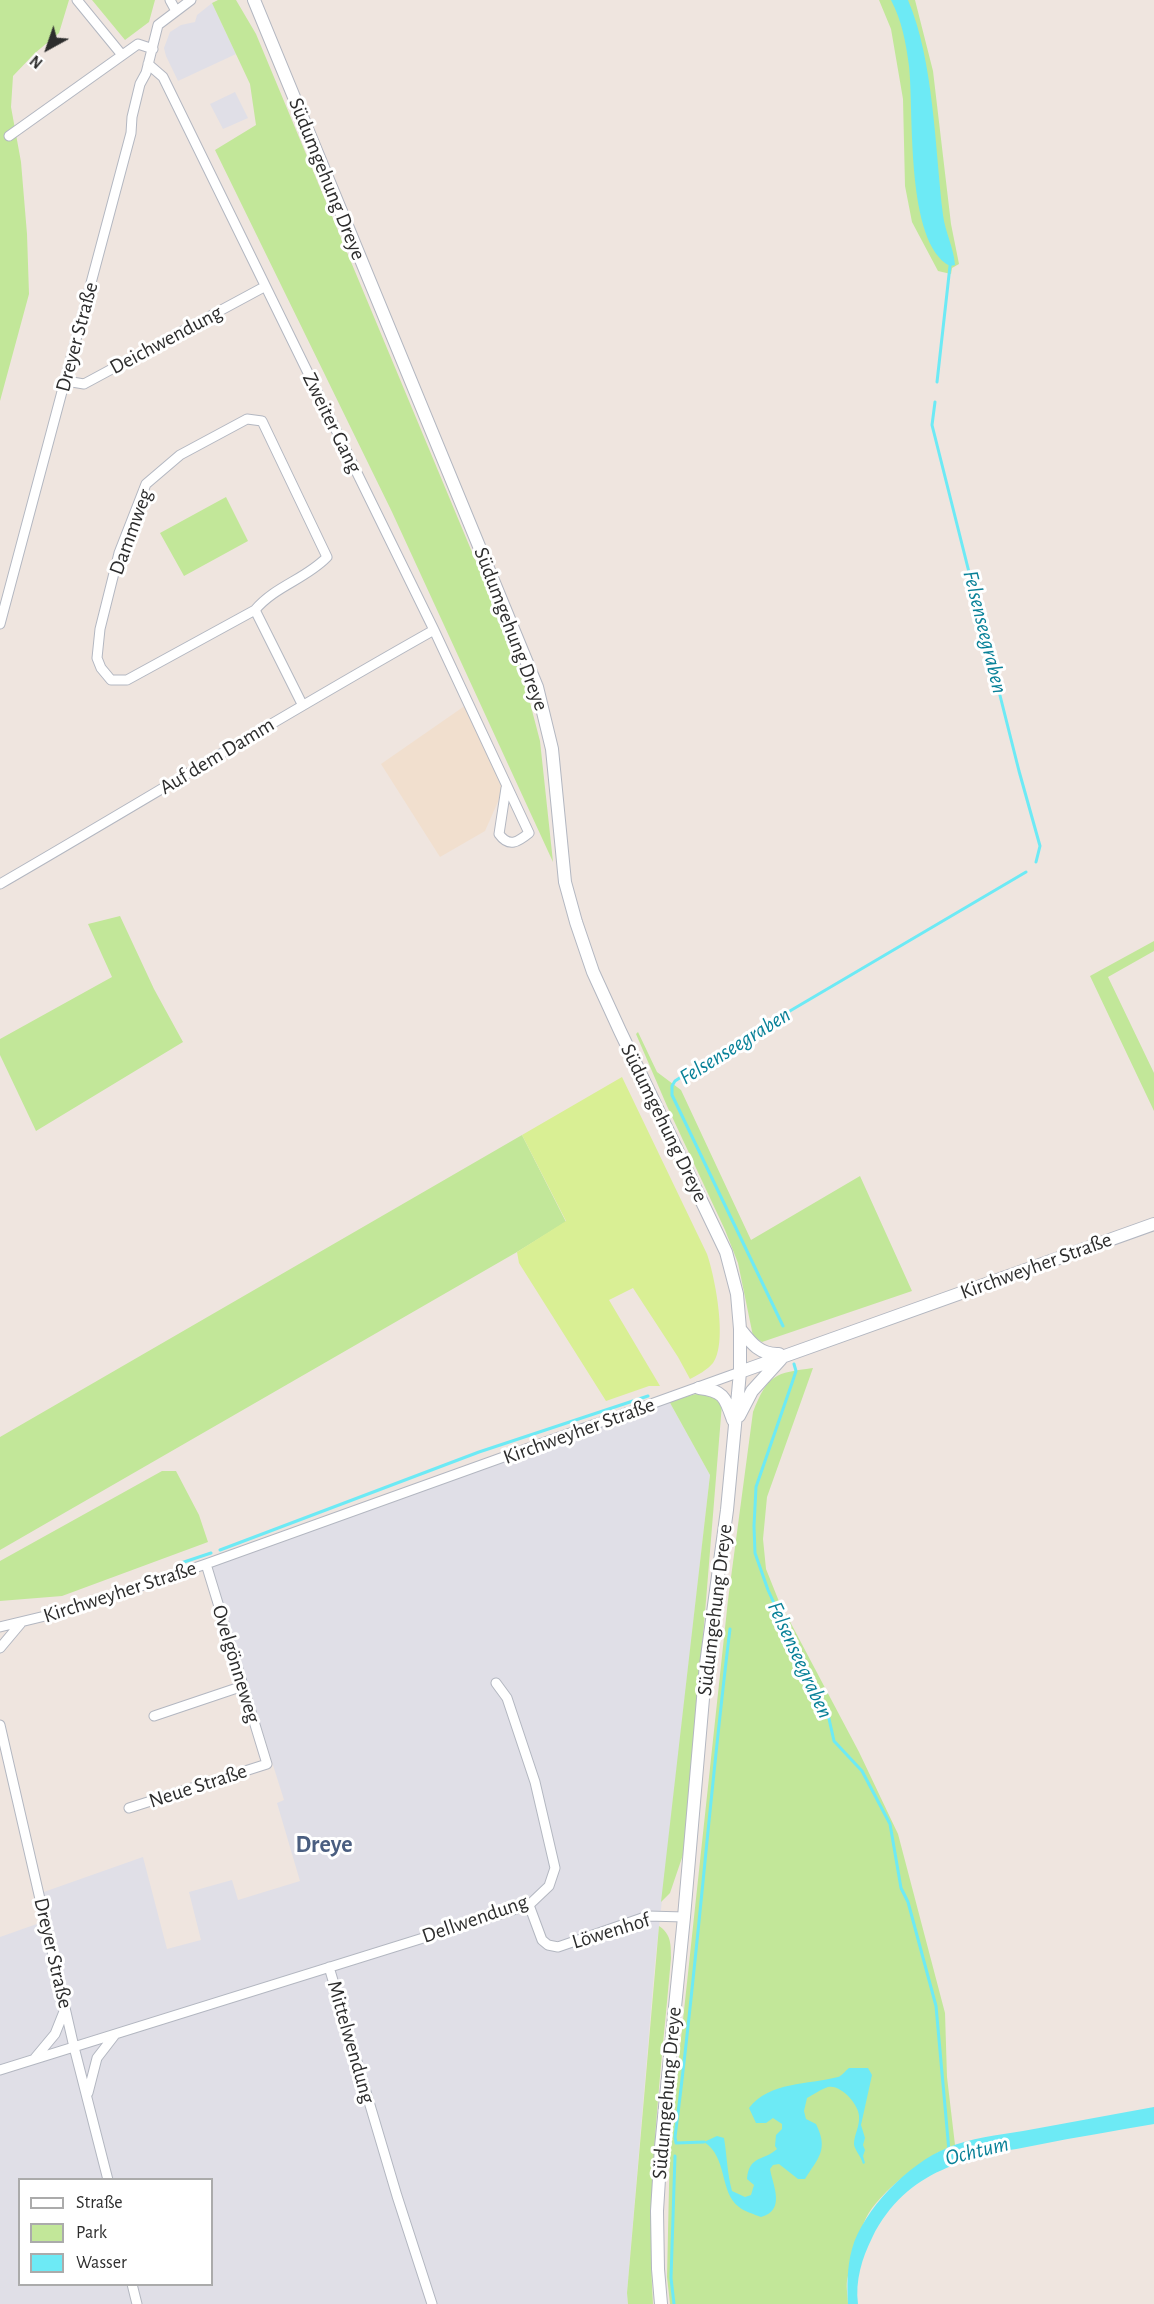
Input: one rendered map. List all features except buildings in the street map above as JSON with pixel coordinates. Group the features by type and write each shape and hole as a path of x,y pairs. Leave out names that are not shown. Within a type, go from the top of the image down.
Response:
{"main road":[{"name":"Südumgehung Dreye","path":"254,0 537,687 552,748 565,882 576,922 602,992 726,1252 737,1294 740,1372 727,1510 706,1664 661,2147 657,2211 661,2304"},
{"name":"Kirchweyher Straße","path":"740,1372 786,1353 886,1320 1154,1224"},
{"path":"740,1329 757,1349 770,1354 786,1353"},
{"path":"734,1427 752,1391 786,1353"},
{"path":"699,1388 713,1390 726,1399 734,1427"}],"street":[{"path":"77,0 122,55"},
{"path":"170,0 176,11"},
{"name":"Dreyer Straße","path":"0,624 131,133 132,117 140,84 153,49 158,25 191,0"},
{"path":"9,136 138,44 153,49"},
{"name":"Zweiter Gang","path":"148,64 163,77 434,630 529,833 520,841 511,843 504,841 499,834 506,788"},
{"name":"Deichwendung","path":"66,381 84,384 264,287"},
{"name":"Dammweg","path":"247,419 262,421 327,557 318,566 266,597 255,610 127,680 111,680 101,669 97,658 100,629 119,553 146,484 180,455 247,419"},
{"path":"255,610 302,704"},
{"name":"Auf dem Damm","path":"0,884 220,756 302,704 434,630"},
{"name":"Kirchweyher Straße","path":"0,1627 70,1610 206,1564 740,1372"},
{"name":"Ovelgönneweg","path":"206,1564 267,1764"},
{"path":"0,1648 21,1623"},
{"name":"Dellwendung","path":"329,1966 530,1905 549,1886 555,1868 532,1774 507,1698 496,1683"},
{"path":"154,1716 243,1686"},
{"name":"Dreyer Straße","path":"0,1725 74,2047 108,2178"},
{"name":"Neue Straße","path":"129,1808 267,1764"},
{"name":"Löwenhof","path":"530,1905 542,1940 548,1946 558,1947 648,1917 684,1917"},
{"name":"Mittelwendung","path":"0,2070 114,2036 329,1966 397,2196 432,2304"},
{"path":"33,2060 55,2034 65,2008"},
{"path":"87,2096 97,2058 114,2036"},
{"path":"132,2286 137,2304"}],"shaded area":[{"path":"212,3 236,54 178,81 164,48 170,32 181,25 195,22 197,15"},
{"path":"235,92 248,118 223,129 210,104"},
{"path":"466,705 504,788 485,831 440,857 381,764"},
{"path":"669,1401 710,1475 655,1962 627,2293 628,2304 0,2304 0,1937 48,1920 41,1893 143,1857 167,1949 201,1940 189,1892 232,1880 238,1900 300,1881 277,1803 284,1800 210,1565"}],"green space":[{"path":"0,0 69,0 59,33 13,76 11,107 21,162 29,294 0,401"},
{"path":"92,0 155,0 149,22 125,40"},
{"path":"218,0 236,0 256,34 522,672 540,741 553,862 392,512 215,150 256,125 250,84 212,3"},
{"path":"879,0 915,0 933,71 951,224 959,264 952,268 951,274 938,271 912,222 905,186 903,99 891,29"},
{"path":"226,497 248,541 184,576 160,533"},
{"path":"120,916 154,989 183,1042 36,1131 0,1055 0,1039 112,977 88,924"},
{"path":"1154,941 1154,951 1108,977 1154,1073 1154,1111 1090,976"},
{"path":"638,1032 657,1072 681,1090 751,1240 860,1176 912,1291 762,1342 753,1336 738,1263 667,1106 636,1034"},
{"path":"622,1077 707,1254 719,1310 720,1341 713,1363 690,1379 633,1288 609,1300 660,1386 649,1386 606,1401 519,1263 517,1252 566,1221 522,1135"},
{"path":"522,1135 566,1222 0,1550 0,1437"},
{"path":"813,1368 767,1497 763,1539 766,1569 778,1599 859,1752 898,1834 945,2013 947,2077 955,2145 932,2156 905,2175 872,2208 858,2239 850,2268 847,2284 848,2304 670,2304 667,2277 670,2141 728,1600 753,1412 763,1390 774,1378 781,1374"},
{"path":"700,1393 715,1396 722,1404 686,1846 670,1893 661,1902 710,1475 669,1401"},
{"path":"162,1471 176,1471 199,1515 208,1542 62,1596 0,1601 0,1561"},
{"path":"659,1926 670,1940 671,1958 653,2174 651,2261 653,2304 628,2304 627,2293"}],"water":[{"path":"891,0 908,0 917,24 932,106 943,215 955,265 950,266 936,253 925,232 915,175 909,66 903,32"},
{"path":"849,2068 868,2068 872,2075 861,2125 865,2138 863,2156 865,2163 863,2164 854,2146 859,2120 856,2106 844,2092 833,2087 825,2088 807,2098 804,2111 806,2119 816,2124 822,2141 818,2159 805,2179 798,2179 779,2164 773,2165 770,2169 776,2203 769,2214 761,2217 739,2207 728,2193 717,2156 704,2142 717,2136 724,2138 732,2191 745,2197 751,2195 754,2185 747,2179 748,2171 754,2162 777,2149 776,2135 782,2129 782,2124 773,2118 766,2123 756,2123 749,2108 758,2099 778,2088 838,2077"},
{"name":"Ochtum","path":"1154,2107 1154,2124 987,2155 942,2170 921,2181 886,2214 872,2238 860,2270 858,2304 848,2304 850,2256 866,2219 903,2176 932,2155 975,2139"}],"waterway":[{"name":"Felsenseegraben","path":"937,382 950,266"},
{"name":"Felsenseegraben","path":"935,402 932,425 1040,846 1036,862"},
{"name":"Felsenseegraben","path":"783,1326 672,1095 672,1086 675,1081 710,1058 1026,872"},
{"name":"Felsenseegraben","path":"794,1364 796,1371 756,1487 755,1553 768,1590 800,1660 827,1710 834,1741 862,1771 890,1824 901,1888 908,1902 936,2006 949,2151"},
{"path":"220,1550 479,1452 648,1396"},
{"path":"181,1563 211,1553"},
{"path":"704,2142 676,2143 675,2137 730,1629"},
{"path":"674,2304 671,2278 675,2156"}],"district":[{"name":"Dreye","path":"324,1845"}]}
